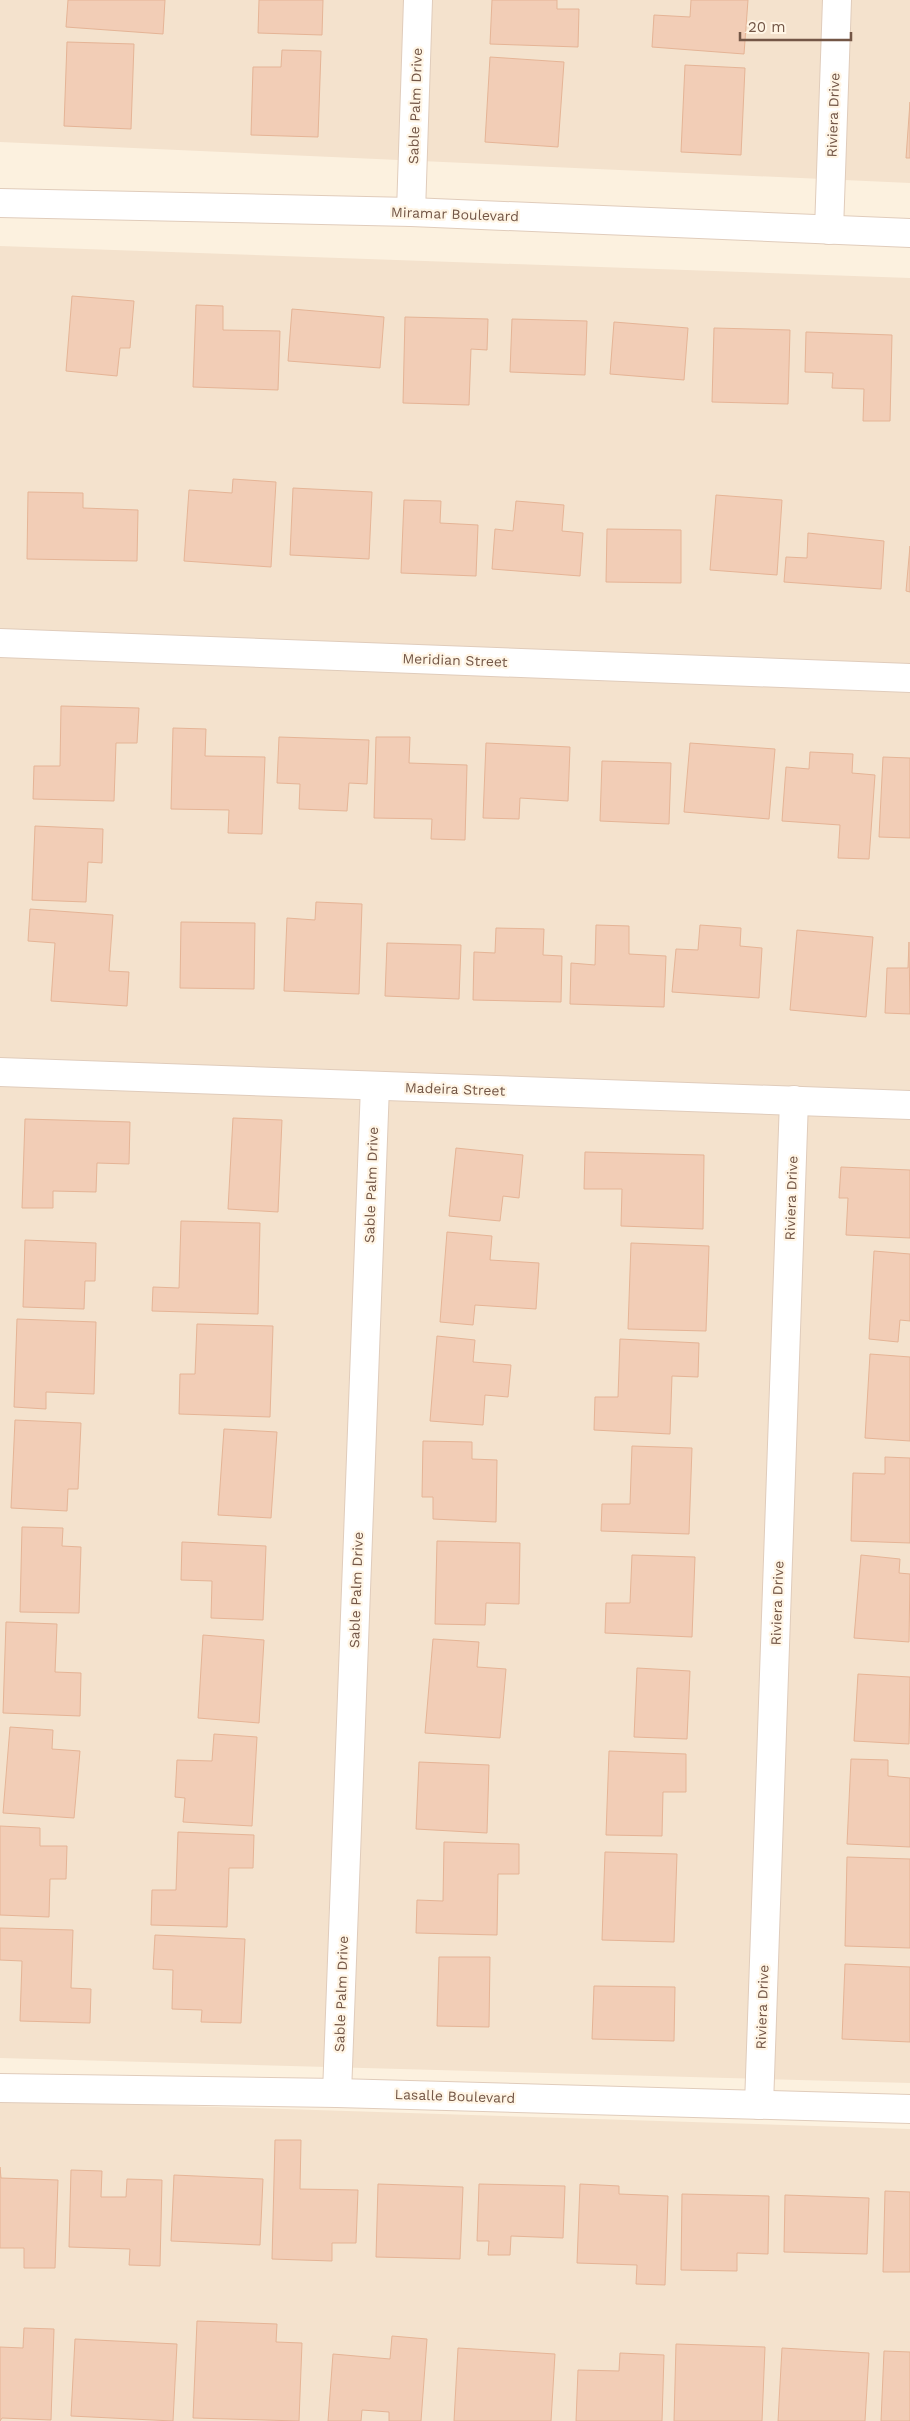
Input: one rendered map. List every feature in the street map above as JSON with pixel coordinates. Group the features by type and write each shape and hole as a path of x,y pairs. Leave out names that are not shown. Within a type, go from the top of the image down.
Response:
{"street":[{"name":"Sable Palm Drive","path":"411,212 418,0"},
{"name":"Riviera Drive","path":"829,230 837,0"},
{"name":"Miramar Boulevard","path":"0,203 411,212 910,233"},
{"name":"Meridian Street","path":"0,643 910,678"},
{"name":"Madeira Street","path":"0,1072 910,1105"},
{"name":"Sable Palm Drive","path":"338,2093 375,1086"},
{"name":"Riviera Drive","path":"759,2105 794,1100"},
{"name":"Lasalle Boulevard","path":"0,2088 338,2093 910,2109"}],"shaded area":[{"path":"0,0 910,0 910,183 0,142"},
{"path":"0,246 910,278 910,2083 0,2058"},
{"path":"0,2100 910,2129 910,2421 0,2421"}],"building":[{"path":"68,0 165,0 163,34 66,27"},
{"path":"259,0 323,0 322,35 258,33"},
{"path":"492,0 557,0 557,9 579,9 578,47 490,44"},
{"path":"691,0 748,0 744,54 652,47 654,15 690,17"},
{"path":"67,42 134,44 131,129 64,126"},
{"path":"282,50 321,51 318,137 251,135 253,67 281,67"},
{"path":"490,57 564,62 558,147 485,142"},
{"path":"685,65 745,68 741,155 681,152"},
{"path":"910,102 910,158 906,158"},
{"path":"72,296 134,301 130,348 120,348 117,376 66,371"},
{"path":"196,305 223,306 223,330 280,331 278,390 193,387"},
{"path":"292,309 384,317 380,368 288,361"},
{"path":"405,317 488,319 487,350 471,349 469,405 403,403"},
{"path":"512,319 587,321 585,375 510,372"},
{"path":"614,322 688,328 684,380 610,374"},
{"path":"714,328 790,330 788,404 712,402"},
{"path":"806,332 892,335 890,421 863,421 864,389 832,388 833,373 805,372"},
{"path":"233,479 276,482 271,567 184,561 189,490 232,493"},
{"path":"293,488 372,492 369,559 290,555"},
{"path":"28,492 83,493 83,508 138,510 137,561 27,559"},
{"path":"716,495 782,500 777,575 710,570"},
{"path":"404,500 441,501 440,523 478,525 476,576 401,573"},
{"path":"516,501 564,505 562,531 583,533 580,576 492,569 495,529 513,531"},
{"path":"607,529 681,530 681,583 606,582"},
{"path":"808,533 884,541 881,589 784,582 786,557 807,558"},
{"path":"910,546 910,592 906,591"},
{"path":"61,706 139,708 137,743 116,743 114,801 33,799 34,766 60,766"},
{"path":"173,728 206,729 205,756 265,757 262,834 228,833 229,810 171,809"},
{"path":"279,737 369,740 367,784 349,783 347,811 299,809 300,784 277,783"},
{"path":"376,737 410,737 409,763 467,765 465,840 431,839 432,819 374,818"},
{"path":"486,743 570,747 568,801 520,798 519,819 483,818"},
{"path":"690,743 775,749 769,819 684,812"},
{"path":"810,752 853,754 852,773 875,775 869,859 838,858 840,825 782,821 786,767 809,769"},
{"path":"883,757 910,758 910,838 879,837"},
{"path":"602,761 671,763 669,824 600,821"},
{"path":"35,826 103,829 102,863 88,862 86,902 32,900"},
{"path":"316,902 362,904 359,994 284,991 287,918 315,920"},
{"path":"30,909 113,915 109,971 129,972 127,1006 51,1001 55,943 28,941"},
{"path":"181,922 255,923 254,989 180,988"},
{"path":"596,925 629,926 629,954 666,956 664,1007 570,1004 571,963 595,965"},
{"path":"700,925 741,928 740,946 762,948 759,998 672,992 676,949 698,950"},
{"path":"496,928 544,929 543,955 562,956 561,1002 473,1000 474,952 495,953"},
{"path":"797,930 873,937 866,1017 790,1010"},
{"path":"909,942 910,1014 885,1013 887,968 908,968"},
{"path":"387,943 461,945 459,999 385,996"},
{"path":"233,1118 282,1120 278,1212 228,1209"},
{"path":"25,1119 130,1122 129,1164 97,1163 96,1192 53,1191 53,1208 22,1208"},
{"path":"456,1148 523,1155 519,1198 503,1196 500,1221 449,1216"},
{"path":"585,1152 704,1155 703,1229 621,1226 622,1189 584,1189"},
{"path":"841,1167 910,1170 910,1238 846,1235 848,1198 839,1198"},
{"path":"181,1221 260,1223 258,1314 152,1311 153,1287 179,1288"},
{"path":"447,1232 492,1236 490,1260 539,1263 536,1309 475,1305 473,1325 440,1322"},
{"path":"25,1240 96,1243 95,1281 85,1281 84,1309 23,1307"},
{"path":"631,1243 709,1246 706,1331 628,1329"},
{"path":"874,1251 910,1254 910,1321 900,1320 898,1342 869,1339"},
{"path":"17,1319 96,1322 94,1394 46,1392 46,1409 14,1407"},
{"path":"197,1324 273,1326 270,1417 179,1414 180,1374 195,1374"},
{"path":"437,1336 475,1340 473,1362 511,1365 508,1397 485,1395 483,1425 430,1421"},
{"path":"620,1339 699,1343 698,1377 672,1376 670,1434 594,1430 595,1397 618,1397"},
{"path":"870,1354 910,1357 910,1441 865,1438"},
{"path":"15,1420 81,1423 78,1489 68,1489 67,1511 11,1508"},
{"path":"224,1429 277,1432 271,1518 218,1515"},
{"path":"423,1441 472,1442 472,1459 497,1460 496,1522 433,1519 433,1497 422,1497"},
{"path":"632,1446 692,1448 689,1534 601,1531 602,1504 630,1504"},
{"path":"885,1457 910,1458 910,1543 851,1541 853,1473 885,1474"},
{"path":"22,1527 63,1528 62,1546 81,1547 79,1613 20,1612"},
{"path":"437,1541 520,1543 519,1604 486,1603 485,1625 435,1624"},
{"path":"182,1542 266,1546 263,1620 211,1618 212,1581 181,1580"},
{"path":"632,1555 695,1557 692,1637 605,1633 606,1603 630,1603"},
{"path":"861,1555 900,1559 899,1573 910,1574 909,1642 854,1638"},
{"path":"6,1622 57,1624 55,1672 81,1673 80,1716 3,1713"},
{"path":"203,1635 264,1640 259,1723 198,1718"},
{"path":"433,1639 479,1642 477,1667 506,1669 500,1738 425,1733"},
{"path":"637,1668 690,1671 687,1739 634,1737"},
{"path":"858,1674 910,1677 909,1744 854,1741"},
{"path":"10,1727 53,1730 52,1749 80,1751 74,1818 3,1813"},
{"path":"214,1734 257,1737 252,1826 183,1822 185,1798 175,1797 177,1760 212,1761"},
{"path":"609,1751 686,1754 686,1792 663,1792 662,1836 606,1835"},
{"path":"851,1759 888,1760 888,1776 910,1778 910,1847 847,1844"},
{"path":"419,1762 489,1765 487,1833 416,1829"},
{"path":"0,1826 40,1828 40,1846 67,1846 66,1879 50,1879 49,1917 0,1915"},
{"path":"178,1832 254,1835 253,1868 229,1868 227,1927 151,1925 152,1890 176,1890"},
{"path":"444,1842 519,1844 519,1874 498,1874 497,1935 416,1933 417,1900 443,1901"},
{"path":"605,1852 677,1854 674,1942 602,1940"},
{"path":"847,1857 910,1859 910,1948 845,1946"},
{"path":"0,1928 73,1930 71,1988 91,1989 90,2023 20,2021 22,1961 0,1960"},
{"path":"155,1935 245,1939 241,2023 201,2022 202,2010 172,2009 173,1970 153,1969"},
{"path":"439,1957 490,1957 489,2027 437,2026"},
{"path":"845,1964 910,1967 910,2042 842,2039"},
{"path":"594,1986 675,1987 674,2041 592,2039"},
{"path":"275,2140 301,2140 300,2189 358,2190 356,2243 332,2243 332,2261 272,2259"},
{"path":"0,2167 1,2178 58,2180 55,2268 24,2268 24,2248 0,2248"},
{"path":"71,2170 102,2171 101,2197 126,2197 127,2179 162,2180 160,2266 129,2265 130,2249 69,2247"},
{"path":"174,2175 263,2179 260,2245 171,2241"},
{"path":"378,2184 463,2187 460,2259 376,2257"},
{"path":"479,2184 565,2186 563,2238 511,2236 510,2255 488,2255 489,2241 477,2241"},
{"path":"580,2184 619,2186 619,2194 668,2196 665,2285 636,2284 637,2265 577,2263"},
{"path":"885,2191 910,2192 910,2272 883,2272"},
{"path":"682,2194 769,2196 768,2254 737,2253 737,2271 681,2270"},
{"path":"785,2195 869,2198 867,2254 784,2252"},
{"path":"197,2321 277,2324 276,2342 302,2343 299,2421 193,2418"},
{"path":"24,2328 54,2329 51,2420 2,2418 0,2421 0,2347 23,2348"},
{"path":"392,2336 427,2339 421,2421 389,2421 389,2412 362,2410 361,2421 328,2421 333,2354 390,2359"},
{"path":"75,2339 177,2344 173,2421 71,2416"},
{"path":"676,2344 765,2347 762,2421 674,2421"},
{"path":"458,2348 555,2354 551,2421 454,2421"},
{"path":"782,2348 869,2353 865,2421 778,2421"},
{"path":"884,2351 910,2352 910,2421 881,2421"},
{"path":"620,2353 664,2355 662,2421 576,2421 578,2370 619,2371"}]}
